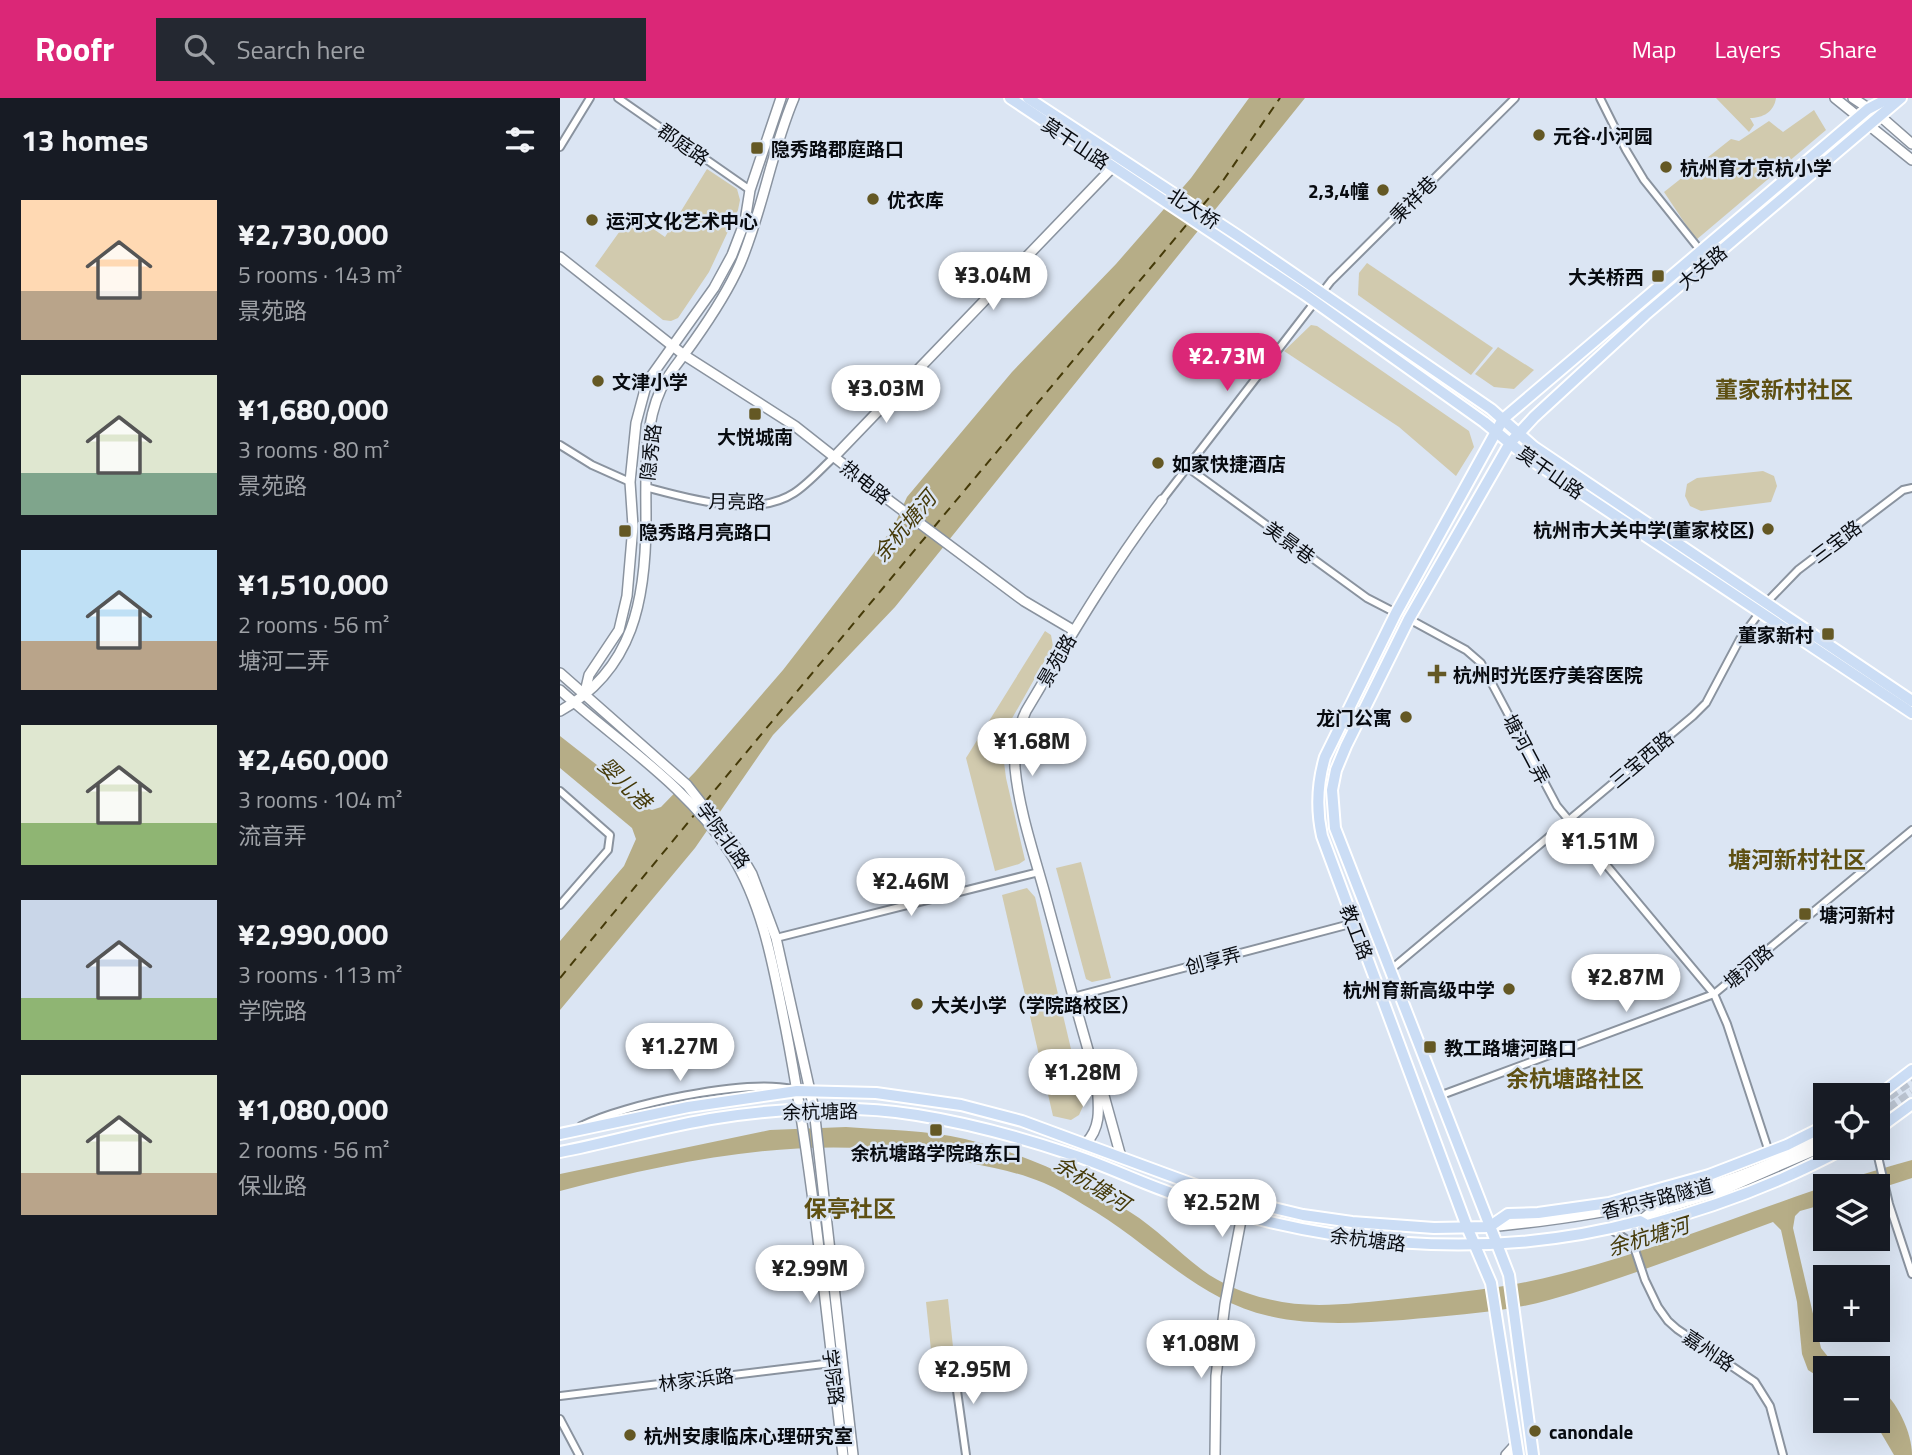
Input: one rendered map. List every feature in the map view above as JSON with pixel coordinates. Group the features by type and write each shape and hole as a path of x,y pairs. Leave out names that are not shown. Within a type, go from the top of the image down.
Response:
{"main road":[{"name":"隐秀路","path":"584,694 589,676 619,630 627,596 633,526 630,482 636,423 647,383 713,288 732,255 745,221 750,190 781,98"},
{"name":"隐秀路","path":"560,711 574,703 605,676 619,656 633,626 645,554 645,487 649,435 661,390 721,301 739,266 756,224 785,118 794,98"},
{"name":"莫干山路","path":"1010,98 1112,168 1145,183"},
{"name":"莫干山路","path":"1028,98 1145,183"},
{"path":"1835,98 1864,113 1880,116 1912,144"},
{"path":"1853,98 1870,125 1912,160"},
{"name":"大关路","path":"1497,433 1503,419 1864,113 1889,98"},
{"name":"大关路","path":"1510,443 1519,431 1645,315 1901,98"},
{"name":"月亮路","path":"834,457 1112,168"},
{"name":"北大桥","path":"1145,183 1240,237"},
{"name":"北大桥","path":"1145,183 1231,246"},
{"name":"莫干山路","path":"1240,237 1527,457 1912,701"},
{"name":"莫干山路","path":"1231,246 1492,409 1534,447 1912,713"},
{"name":"热电路","path":"560,257 684,355 795,426 1024,601 1073,630"},
{"name":"教工路","path":"1497,433 1396,612 1325,757 1317,797 1322,836 1353,923 1467,1227 1491,1283 1517,1449"},
{"name":"教工路","path":"1510,443 1409,619 1346,746 1336,770 1332,790 1335,828 1509,1275 1533,1455"},
{"name":"景苑路","path":"1121,1157 1073,998 1018,789 1015,765 1020,724 1026,711 1073,630 1131,541 1162,500"},
{"name":"学院北路","path":"560,673 655,763 704,805 752,874 776,938 811,1091"},
{"name":"学院北路","path":"560,690 655,763"},
{"name":"学院北路","path":"735,852 771,953 797,1090"},
{"path":"1890,1087 1912,1070"},
{"name":"景苑路","path":"1086,1143 1096,1129 1097,1081"},
{"name":"余杭塘路","path":"565,1133 688,1107 797,1090 877,1093 961,1105 1022,1121 1209,1190 1303,1214 1402,1227 1489,1227 1508,1214 1582,1207 1647,1193 1709,1175 1813,1132"},
{"name":"学院路","path":"797,1090 844,1455"},
{"name":"学院路","path":"811,1091 853,1455"},
{"path":"1890,1120 1912,1104"},
{"name":"余杭塘路","path":"560,1152 716,1118 761,1112 814,1109 916,1114 1068,1153 1170,1193 1272,1224 1357,1240 1416,1245 1497,1245 1640,1221 1647,1225 1726,1201 1822,1160"},
{"name":"香积寺路隧道","path":"1489,1227 1556,1220 1643,1205 1725,1181 1819,1144 1721,1191 1650,1213 1640,1221"},
{"path":"1215,1455 1216,1376 1225,1304 1242,1215"},
{"path":"1506,1455 1517,1449"}],"street":[{"path":"560,147 590,98"},
{"name":"郡庭路","path":"618,98 750,190"},
{"name":"秉祥巷","path":"1318,299 1331,281 1515,98"},
{"path":"1600,98 1644,180 1696,245"},
{"name":"景苑路","path":"1162,500 1318,299"},
{"path":"560,445 592,465 630,482"},
{"name":"月亮路","path":"645,487 710,503 771,503 793,494 834,457"},
{"name":"美景巷","path":"1187,467 1367,598 1396,612"},
{"name":"三宝路","path":"1763,606 1798,570 1903,490 1912,488"},
{"name":"三宝西路","path":"1389,971 1706,703 1740,639 1763,606"},
{"name":"塘河二弄","path":"1409,619 1466,650 1481,663 1557,806 1714,994 1727,1024 1769,1152"},
{"path":"560,791 610,835 608,850 560,905"},
{"name":"塘河路","path":"1439,1096 1714,994 1912,830"},
{"path":"776,938 1039,872"},
{"name":"创享弄","path":"1073,998 1353,923"},
{"path":"1878,1160 1912,1274"},
{"path":"1609,1228 1633,1244 1640,1221"},
{"name":"嘉州路","path":"1633,1244 1645,1280 1668,1321 1755,1382 1770,1406 1783,1455"},
{"path":"953,1362 966,1455"},
{"name":"林家浜路","path":"560,1396 832,1363"},
{"path":"560,1419 579,1455"}],"shaded area":[{"path":"1716,98 1776,98 1767,113 1750,118 1754,125 1749,132"},
{"path":"1814,110 1826,130 1696,240 1664,192 1731,139 1739,141 1769,121 1783,132"},
{"path":"707,169 737,189 740,200 738,210 709,272 678,318 663,320 595,266 632,214 665,237"},
{"path":"1367,263 1493,348 1471,375 1358,295 1359,273"},
{"path":"1311,325 1317,326 1469,431 1474,447 1456,476 1399,427 1284,351"},
{"path":"1498,347 1534,370 1514,389 1494,387 1475,374"},
{"path":"1763,471 1774,476 1777,486 1771,502 1701,511 1690,506 1685,496 1687,484 1697,478"},
{"path":"1045,631 1051,635 1053,646 1010,722 1004,762 1025,860 995,871 966,758"},
{"path":"1081,862 1111,978 1092,982 1086,979 1056,868"},
{"path":"1027,888 1035,897 1084,1104 1079,1115 1071,1120 1053,1116 1002,895"},
{"path":"948,1299 953,1347 931,1350 926,1302"}],"water":[{"name":"余杭塘河","path":"1249,98 1305,98 895,607 773,735 695,848 560,1010 560,941 624,866 636,839 632,828 560,768 560,736 643,807 652,810 661,807 695,772 783,670 893,528 907,497 1012,372 1116,264 1191,178"},
{"path":"846,1127 921,1132 987,1145 1030,1160 1091,1189 1149,1225 1201,1269 1224,1283 1259,1297 1300,1304 1333,1305 1398,1299 1480,1290 1541,1279 1649,1248 1813,1191 1813,1207 1800,1211 1795,1216 1793,1228 1813,1314 1813,1342 1820,1342 1827,1356 1813,1356 1813,1373 1808,1370 1802,1354 1797,1302 1781,1230 1773,1222 1577,1292 1531,1304 1476,1313 1353,1323 1285,1319 1243,1308 1195,1283 1107,1219 1044,1183 999,1169 917,1153 866,1148 764,1151 663,1167 560,1191 560,1174 770,1130"},
{"path":"1912,1160 1912,1178 1890,1185 1890,1174 1865,1174"},
{"path":"1890,1399 1902,1418 1912,1455 1894,1455 1881,1433 1890,1433"}],"ferry route":[{"path":"1203,205 1220,185 1280,98"},
{"path":"934,527 1188,223"},
{"path":"705,802 928,534"},
{"path":"560,978 695,814"}],"tunnel":[{"path":"1890,1096 1912,1080"},
{"path":"1890,1108 1912,1093"}],"place":[{"name":"元谷·小河园","path":"1539,135"},
{"name":"隐秀路郡庭路口","path":"757,148"},
{"name":"杭州育才京杭小学","path":"1666,167"},
{"name":"2,3,4幢","path":"1383,190"},
{"name":"优衣库","path":"873,199"},
{"name":"运河文化艺术中心","path":"592,220"},
{"name":"大关桥西","path":"1658,276"},
{"name":"文津小学","path":"598,381"},
{"name":"大悦城南","path":"755,414"},
{"name":"如家快捷酒店","path":"1158,463"},
{"name":"杭州市大关中学(董家校区)","path":"1768,529"},
{"name":"隐秀路月亮路口","path":"625,531"},
{"name":"董家新村","path":"1828,634"},
{"name":"杭州时光医疗美容医院","path":"1437,674"},
{"name":"龙门公寓","path":"1406,717"},
{"name":"塘河新村","path":"1805,914"},
{"name":"杭州育新高级中学","path":"1509,989"},
{"name":"大关小学（学院路校区）","path":"917,1004"},
{"name":"教工路塘河路口","path":"1430,1047"},
{"name":"余杭塘路学院路东口","path":"936,1130"},
{"name":"canondale","path":"1535,1431"},
{"name":"杭州安康临床心理研究室","path":"630,1435"}],"district":[{"name":"董家新村社区","path":"1784,389"},
{"name":"塘河新村社区","path":"1797,859"},
{"name":"余杭塘路社区","path":"1575,1078"},
{"name":"保亭社区","path":"850,1208"}],"water label":[{"name":"婴儿港","path":"625,783"}]}
